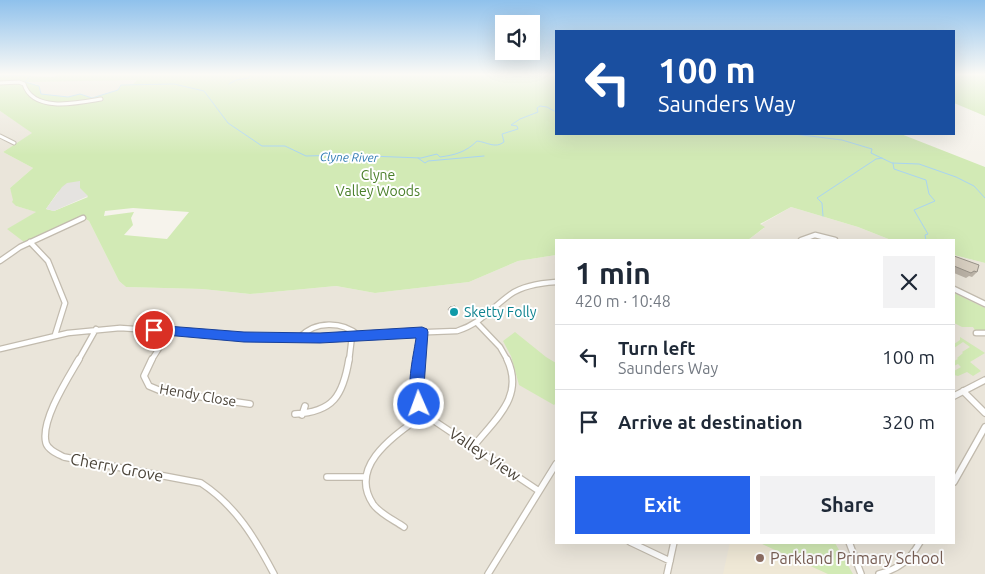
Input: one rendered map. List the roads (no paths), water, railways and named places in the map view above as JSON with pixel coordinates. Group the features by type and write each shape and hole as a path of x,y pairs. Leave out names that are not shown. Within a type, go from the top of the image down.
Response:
{"street":[{"path":"45,102 66,104 85,102"},
{"path":"0,136 14,141"},
{"path":"0,261 30,242 83,218"},
{"path":"804,239 815,235 831,239"},
{"path":"30,242 48,261 65,303 55,335"},
{"path":"0,348 55,335 96,329 139,328 244,337 320,338 457,330 478,324 513,292 535,284 555,282"},
{"path":"955,289 985,304"},
{"path":"472,447 511,398 514,390 514,376 503,350 478,324"},
{"path":"295,414 316,413 335,402 344,388 355,335 350,328 332,325 309,329 300,337"},
{"name":"Cherry Grove","path":"96,329 49,414 44,430 45,442 52,451 64,457 201,483 208,487 234,508 250,530 274,574"},
{"name":"Hendy Close","path":"170,331 154,355 144,376 150,386 161,391 250,404"},
{"path":"404,527 374,505 368,493 365,477 379,449 424,414 419,404 417,386 422,332"},
{"path":"976,333 985,333"},
{"path":"955,395 985,380"},
{"path":"963,391 985,413"},
{"path":"302,415 305,406"},
{"name":"Valley View","path":"424,414 539,491"},
{"path":"955,480 985,428"},
{"path":"488,574 555,466"},
{"path":"327,477 365,477"},
{"path":"634,544 670,561"},
{"path":"667,574 674,544"},
{"path":"850,544 861,574"},
{"path":"878,574 890,572 904,565 919,544"}],"waterway":[{"name":"Clyne River","path":"212,102 228,123 262,146 285,146 306,156 344,155 421,158 437,154 440,157 455,154 477,141 494,145 501,144 504,142 502,134 518,129 517,126 511,125 520,119 538,112 537,108 540,106 555,111"},
{"path":"802,135 842,140 872,149 871,153 882,158"},
{"name":"Clyne River","path":"418,158 425,163 428,161 484,156"},
{"path":"823,216 822,203 817,198 876,159 882,158"},
{"path":"882,158 893,163"},
{"path":"893,163 919,164 956,177 974,186 985,198"},
{"path":"893,163 894,169 926,180 929,194 935,201 914,210 928,234 925,235 926,239"}],"place":[{"name":"Sketty Folly","path":"454,312"},
{"name":"Parkland Primary School","path":"760,558"}],"park label":[{"name":"Clyne Valley Woods","path":"378,184"}]}
